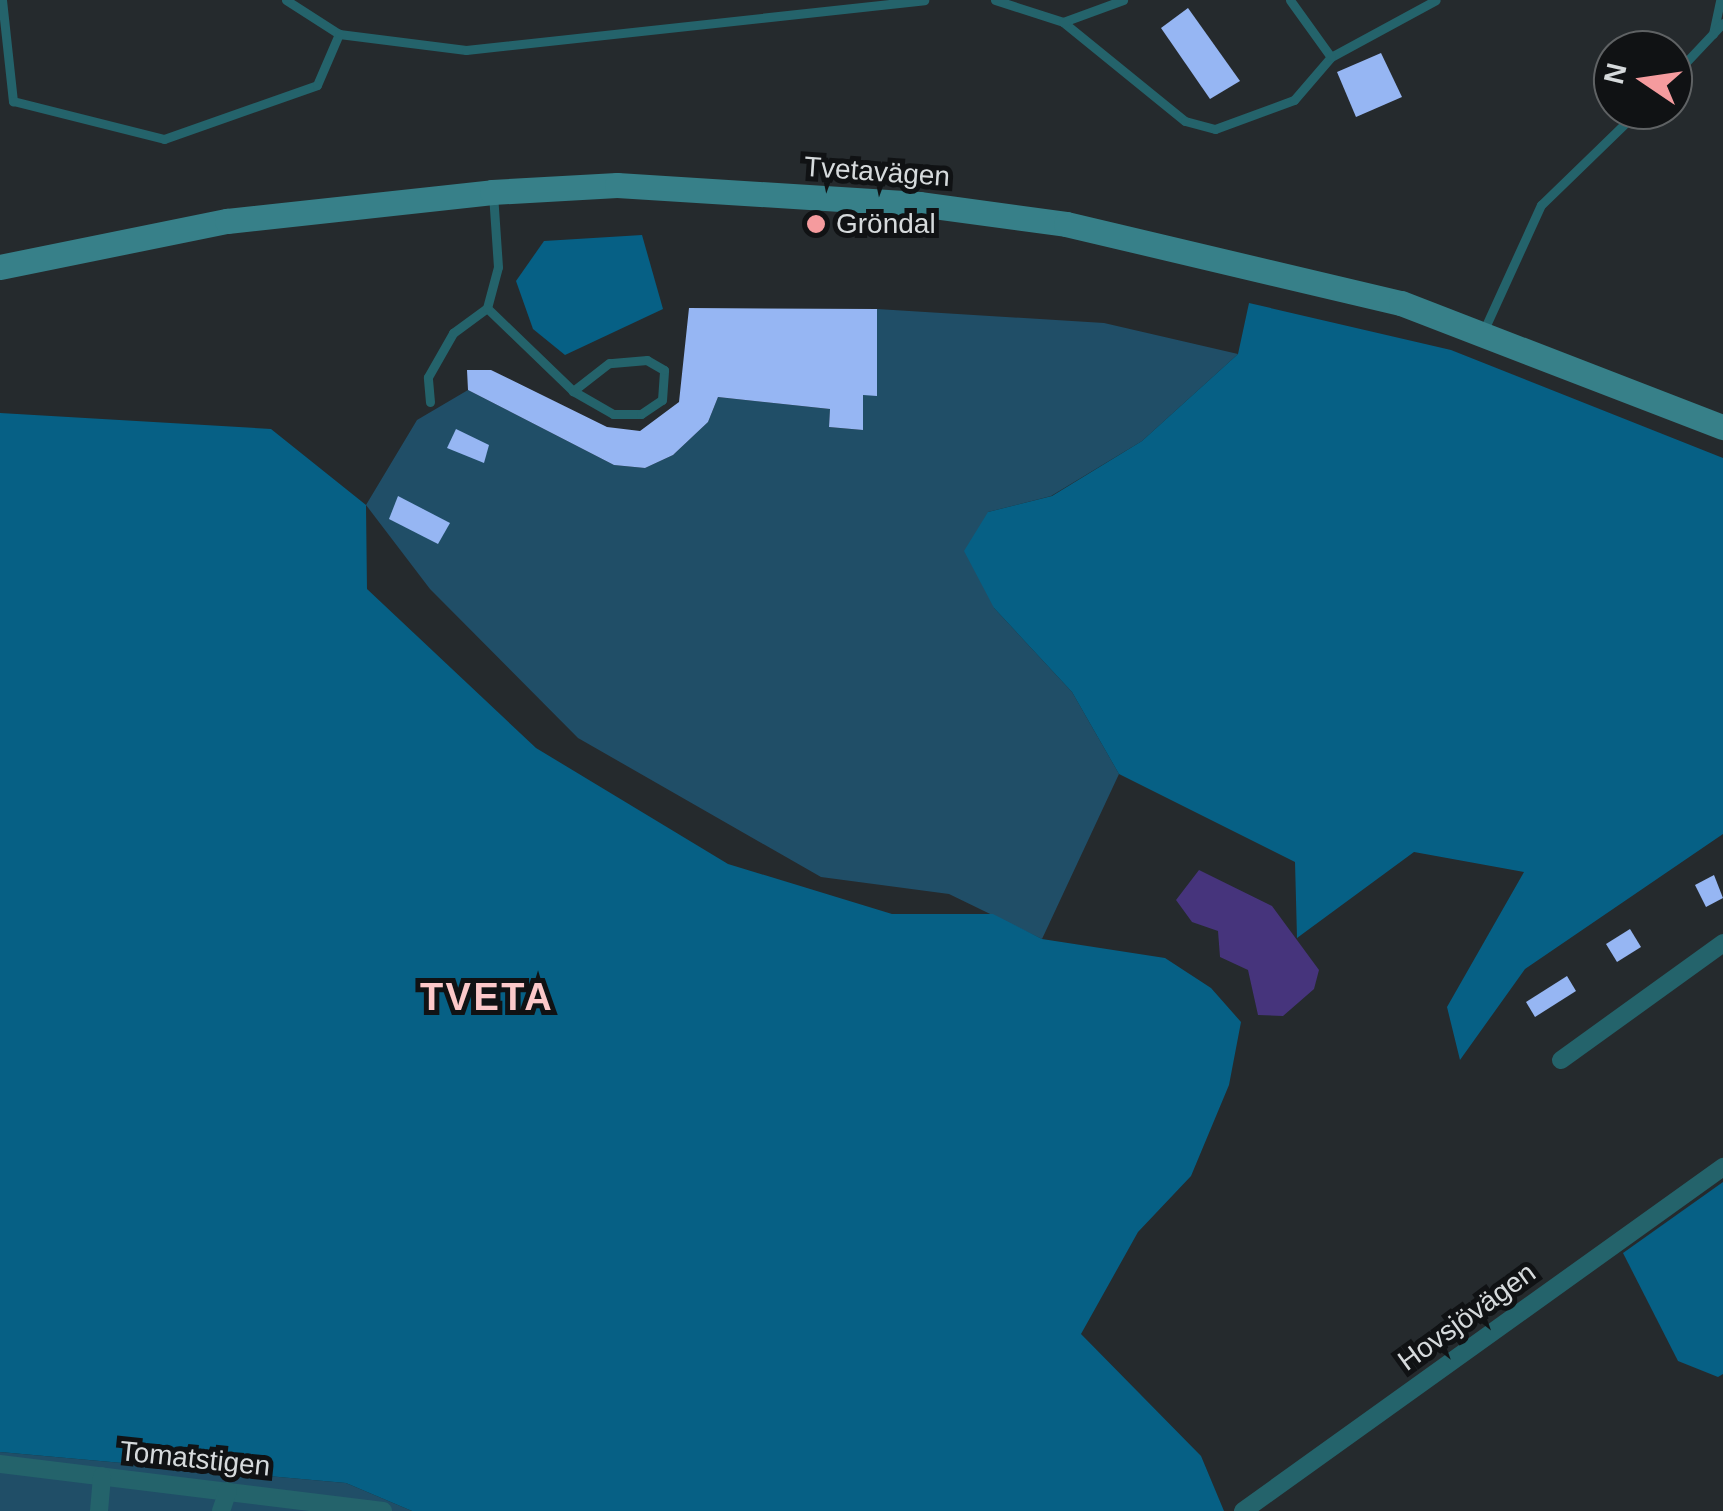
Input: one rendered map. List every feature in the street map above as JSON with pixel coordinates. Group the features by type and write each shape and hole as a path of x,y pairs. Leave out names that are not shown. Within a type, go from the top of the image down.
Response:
{"main road":[{"name":"Tvetavägen","path":"0,267 227,221 492,192 617,185 1003,213 1401,303 1723,427"}],"street":[{"path":"1560,1060 1723,943"},
{"name":"Hovsjövägen","path":"1243,1511 1723,1167"},
{"name":"Tomatstigen","path":"0,1464 383,1511"},
{"path":"99,1511 102,1476"},
{"path":"221,1511 228,1491"}],"lane":[{"path":"286,0 340,34 466,50 924,0"},
{"path":"995,0 1063,22 1185,121 1215,129 1294,100 1331,57 1436,0"},
{"path":"1063,22 1123,0"},
{"path":"1290,0 1331,57"},
{"path":"1712,36 1720,0"},
{"path":"2,8 14,100"},
{"path":"1693,55 1723,23"},
{"path":"0,107 14,100 172,139 307,94 340,34"},
{"path":"1482,334 1540,205 1618,130"},
{"path":"430,402 428,377 453,333 487,308 498,267 492,192"},
{"path":"487,308 573,391 612,414 641,414 662,400 664,370 647,360 609,363 573,391"}],"shaded area":[{"path":"642,235 663,309 565,355 533,329 516,281 544,241"},
{"path":"1249,303 1451,350 1723,458 1723,834 1525,969 1460,1060 1447,1007 1524,872 1414,852 1297,938 1295,862 1119,774 1072,692 994,608 964,551 988,512 1052,496 1142,441 1238,354"},
{"path":"877,309 1104,323 1238,354 1142,441 1051,496 988,512 994,608 1072,692 1119,774 1042,939 949,894 821,877 578,738 430,589 366,505 417,420 468,390 614,465 645,468 673,455 708,422 718,397 830,409 829,427 863,430 863,395 877,395"},
{"path":"0,413 271,429 366,505 367,589 536,748 728,864 892,914 993,914 1042,939 1165,958 1211,988 1241,1022 1229,1085 1191,1176 1138,1232 1081,1334 1201,1456 1224,1511 412,1511 346,1483 0,1452"},
{"path":"1199,870 1272,906 1319,970 1314,989 1283,1016 1258,1015 1248,970 1220,957 1218,931 1192,922 1176,900"},
{"path":"1723,1182 1723,1374 1718,1377 1678,1361 1623,1253"},
{"path":"0,1452 346,1483 412,1511 0,1511"}],"building":[{"path":"1188,8 1240,81 1210,99 1161,28"},
{"path":"1381,53 1402,97 1356,117 1337,72"},
{"path":"689,308 877,309 877,396 863,395 863,430 829,427 830,409 718,397 708,422 673,455 645,468 614,465 468,390 467,370 491,370 607,427 640,431 679,402"},
{"path":"456,429 489,445 484,463 447,448"},
{"path":"398,496 450,523 438,544 389,519"},
{"path":"1714,875 1723,898 1706,907 1695,885"},
{"path":"1630,929 1641,947 1617,962 1606,944"},
{"path":"1567,976 1576,991 1535,1017 1526,1002"}],"place":[{"name":"Gröndal","path":"816,224"}],"district":[{"name":"TVETA","path":"487,998"}]}
